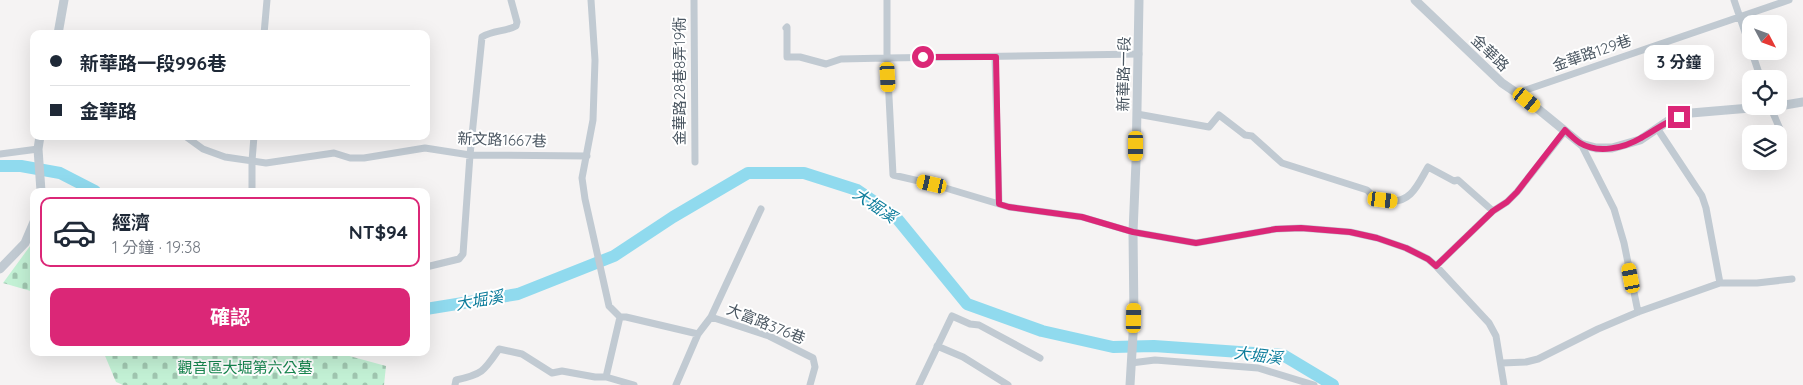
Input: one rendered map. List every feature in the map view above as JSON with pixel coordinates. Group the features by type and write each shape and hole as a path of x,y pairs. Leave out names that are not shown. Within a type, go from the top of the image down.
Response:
{"street":[{"path":"59,30 64,0"},
{"path":"264,30 267,0"},
{"path":"430,266 459,260 463,254 470,155 482,37 494,31 516,26 517,22 511,0"},
{"path":"591,0 596,60 593,120 582,178 609,306 620,317 698,334"},
{"name":"金華路28巷8弄19衖","path":"694,0 695,162"},
{"path":"887,0 887,58 894,175 932,184 1009,207 1082,217 1133,232 1196,243 1301,228 1350,232 1377,238 1406,248 1428,259 1489,322 1496,336 1502,363 1504,385"},
{"name":"新華路一段","path":"1130,385 1133,329 1133,232 1139,0"},
{"name":"金華路","path":"1415,0 1502,83 1581,144"},
{"path":"1734,0 1757,70"},
{"name":"金華路129巷","path":"1517,93 1789,0"},
{"path":"786,28 787,57 800,57 826,64 841,59 1139,54"},
{"path":"996,57 999,204"},
{"path":"1787,105 1803,102"},
{"path":"1581,144 1596,148 1612,148 1640,140 1668,121 1691,113 1742,109"},
{"path":"1137,114 1209,127 1219,115 1245,135 1252,136 1282,163 1367,190 1376,199 1393,201 1406,198 1420,184 1428,167 1446,178 1454,181 1458,180 1493,211"},
{"path":"1657,128 1702,196 1720,283"},
{"path":"1436,266 1493,211 1507,202 1517,192 1565,130"},
{"path":"39,140 38,150 41,188"},
{"name":"新文路1667巷","path":"191,140 203,149 225,157 266,163 334,153 350,158 364,158 425,148 470,155 586,156"},
{"path":"253,188 254,140"},
{"path":"1581,144 1614,209 1624,243 1638,312"},
{"path":"0,154 38,150"},
{"path":"676,385 698,334 711,317 761,209"},
{"path":"0,268 25,243 30,231"},
{"path":"1502,363 1526,362 1538,359 1598,329 1638,312 1720,283 1792,279"},
{"path":"919,385 952,316 970,324 979,325 1040,358"},
{"path":"606,377 620,317"},
{"name":"大富路376巷","path":"711,317 769,336 813,358 815,367 810,385"},
{"path":"937,346 963,357 1008,385"},
{"path":"455,385 456,380 476,375 485,369 499,349 522,354 552,373 562,371 595,378 606,377 634,385"},
{"path":"1131,363 1155,360 1258,368 1314,385"}],"green space":[{"path":"30,246 30,291 3,283"},
{"name":"觀音區大堀第六公墓","path":"105,356 349,356 386,366 384,385 123,385 116,382"}],"waterway":[{"name":"大堀溪","path":"0,166 21,166 60,173 89,188"},
{"name":"大堀溪","path":"430,308 518,294 614,256 673,217 748,173 804,173 857,190 895,216 967,304 1042,331 1113,347 1154,346 1283,355 1333,385"}],"route":[{"path":"923,57 996,57 999,204 1082,217 1133,232 1196,243 1276,229 1301,228 1350,232 1377,238 1406,248 1428,259 1436,266 1493,211 1507,202 1517,192 1565,130 1581,144 1596,148 1612,148 1640,140 1668,121 1679,117"}]}
